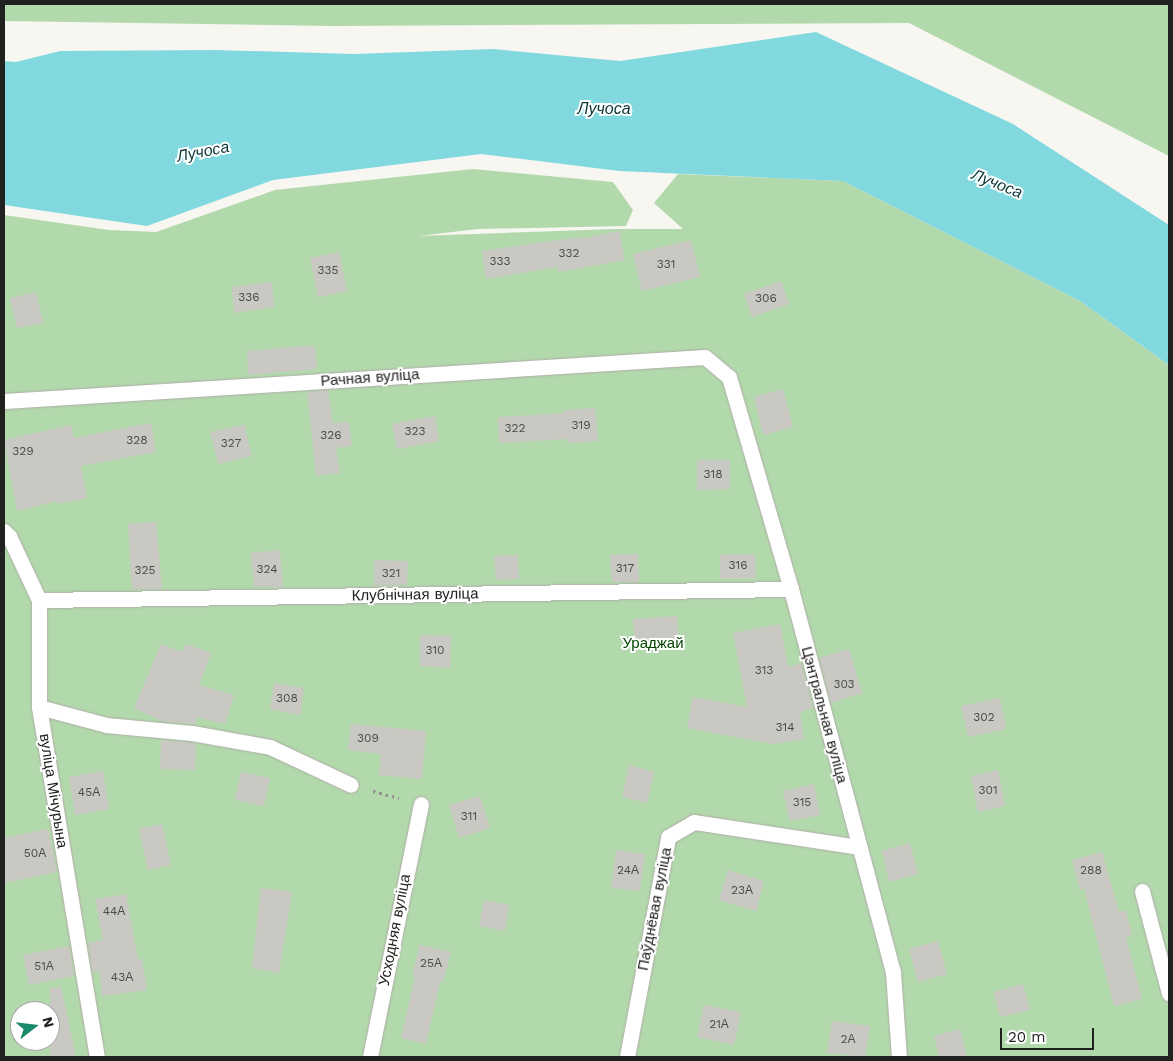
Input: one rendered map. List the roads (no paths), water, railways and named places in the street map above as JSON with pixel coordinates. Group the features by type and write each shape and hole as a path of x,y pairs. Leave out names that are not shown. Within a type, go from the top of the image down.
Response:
{"lane":[{"name":"Рачная вуліца","path":"4,401 705,357 729,378"},
{"name":"Цэнтральная вуліца","path":"729,378 791,589 892,972 899,1057"},
{"name":"вуліца Мічурына","path":"4,531 39,600 39,707 97,1057"},
{"name":"Клубнічная вуліца","path":"39,600 791,589"},
{"path":"39,707 106,725 192,733 270,747 351,785"},
{"name":"Усходняя вуліца","path":"370,1057 421,804"},
{"name":"Паўднёвая вуліца","path":"627,1057 668,837 694,822 859,847"},
{"path":"1142,891 1169,992"}],"water":[{"name":"Лучоса","path":"816,32 1013,124 1169,225 1169,365 1080,301 843,181 619,171 481,154 273,180 147,226 4,205 4,61 16,62 60,51 215,50 354,54 493,49 620,61"}],"park label":[{"name":"Ураджай","path":"653,644"}]}
